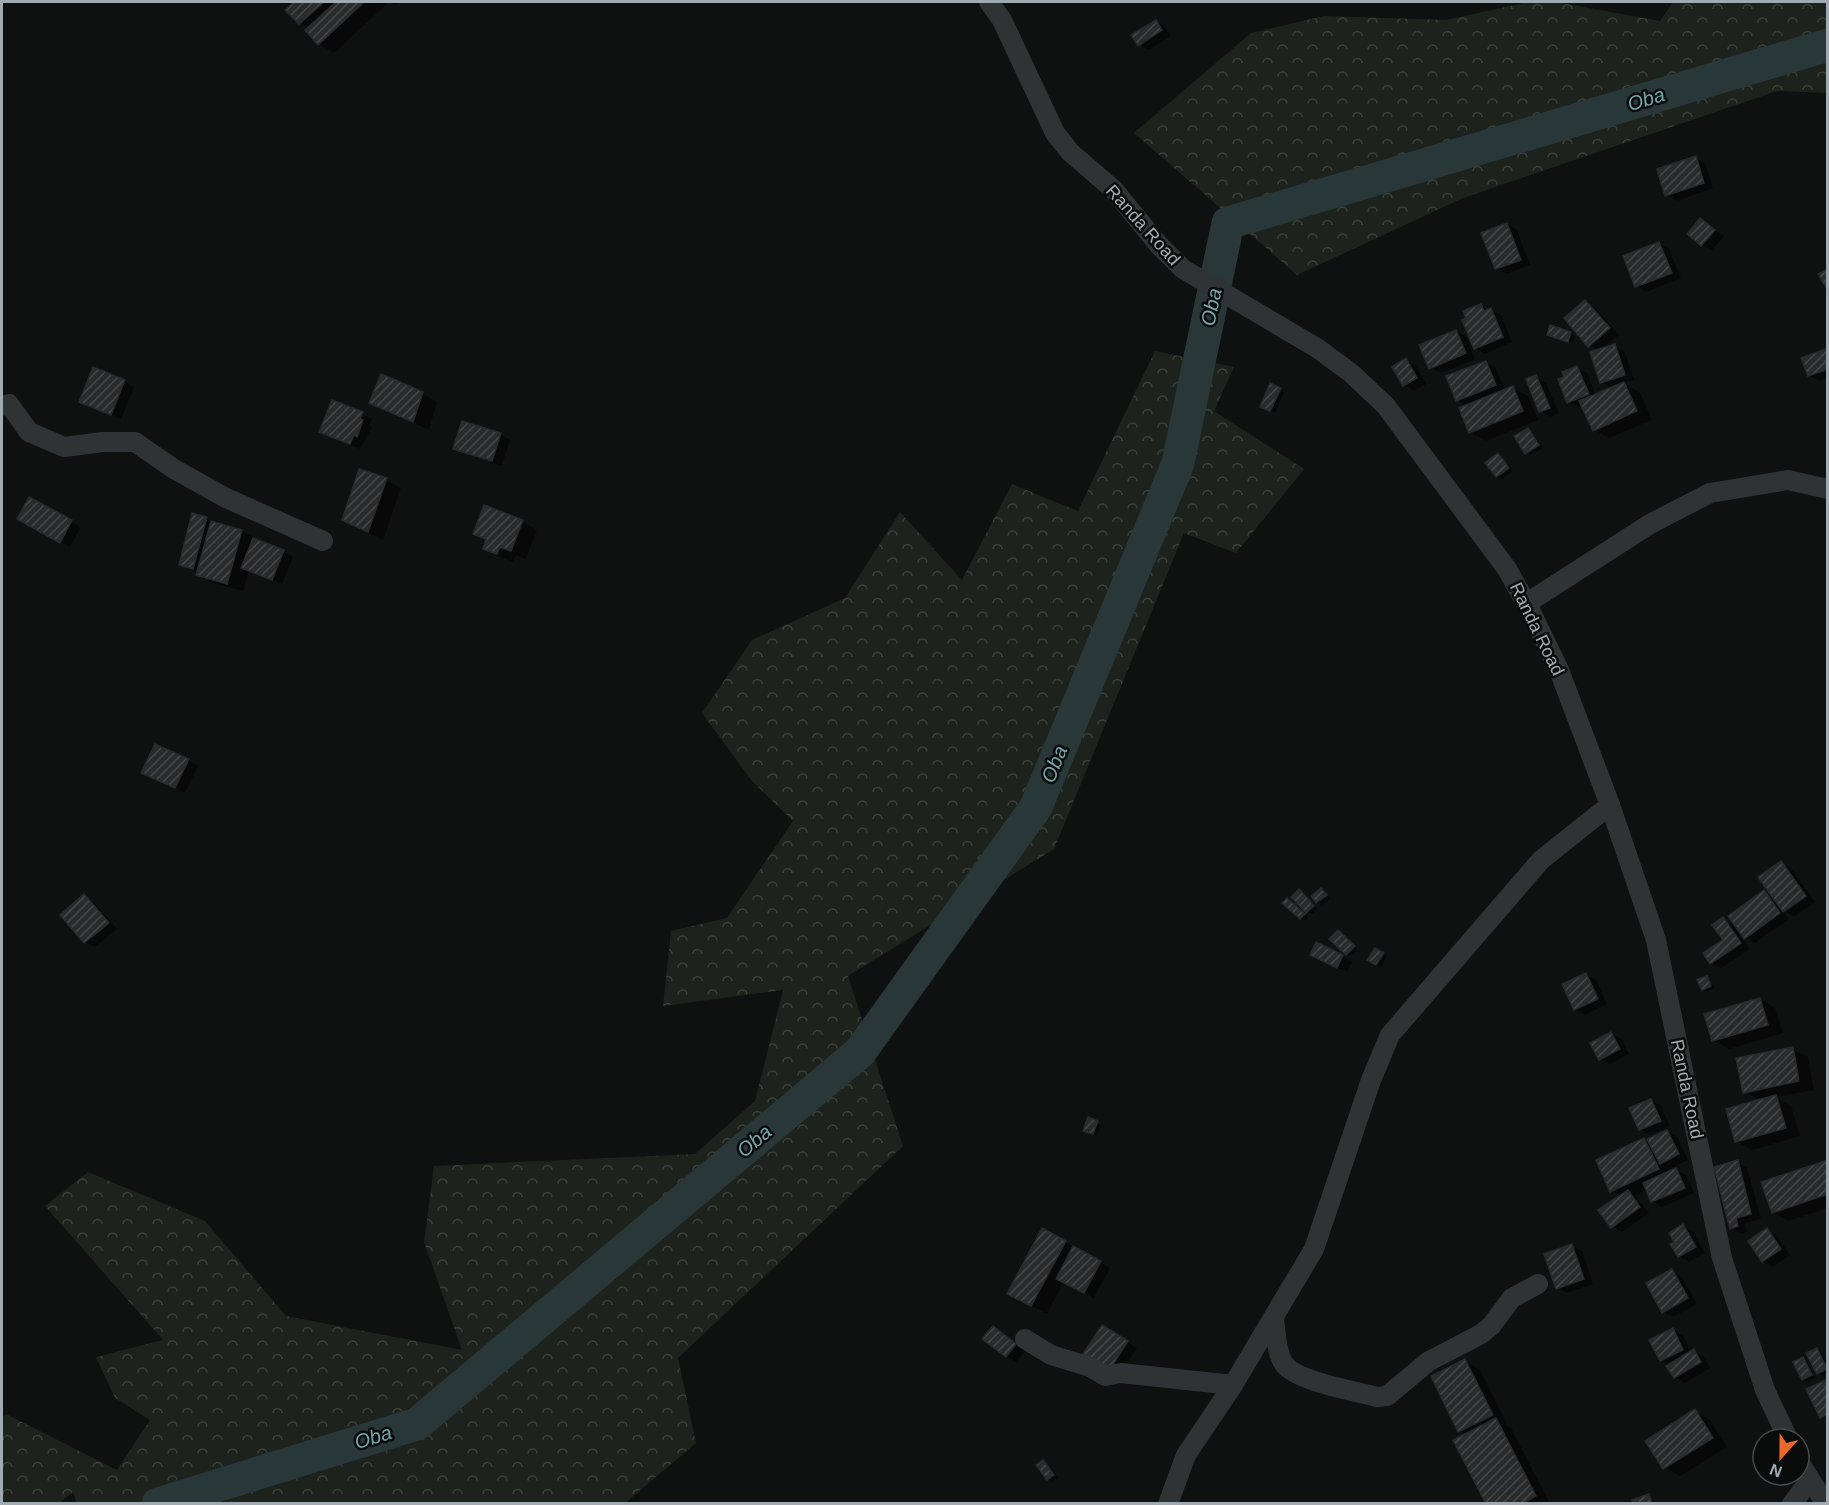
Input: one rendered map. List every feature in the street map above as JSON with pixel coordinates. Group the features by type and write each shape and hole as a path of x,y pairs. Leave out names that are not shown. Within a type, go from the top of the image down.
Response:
{"street":[{"name":"Randa Road","path":"989,2 1002,20 1055,133 1070,152 1114,190 1158,244 1184,269 1317,348 1351,373 1386,406 1507,569 1527,603 1559,670 1610,805 1656,940 1722,1258 1761,1380 1783,1427"},
{"path":"2,406 9,404 29,432 64,447 103,442 135,442 174,469 226,498 323,541"},
{"path":"1527,603 1650,524 1710,493 1788,480 1827,489"},
{"path":"1168,1503 1186,1455 1233,1385 1317,1242 1371,1080 1389,1035 1541,860 1610,805"},
{"path":"1274,1318 1277,1344 1284,1365 1298,1375 1377,1397 1387,1396 1429,1361 1481,1334 1491,1326 1512,1298 1538,1284"},
{"path":"1025,1339 1051,1355 1090,1366 1105,1376 1121,1373 1233,1385"},
{"path":"1811,1483 1826,1503"},
{"path":"1792,1503 1804,1487"}],"green space":[{"path":"1528,2 1556,2 1660,21 1673,2 1827,2 1827,93 1777,91 1463,198 1297,275 1134,133 1251,33 1324,16 1446,20"},
{"path":"1155,351 1234,367 1214,411 1304,469 1236,553 1184,533 1054,849 848,976 903,1146 678,1358 696,1443 625,1503 77,1504 73,1492 59,1503 2,1503 2,1418 6,1414 117,1470 150,1420 115,1398 96,1357 163,1340 45,1206 88,1172 205,1221 286,1316 462,1350 424,1242 434,1166 695,1154 755,1101 783,990 663,1006 671,931 727,918 793,821 752,781 702,713 752,640 845,598 900,512 962,580 1012,484 1078,511"}],"building":[{"path":"294,2 324,2 299,24 285,10"},
{"path":"336,2 364,2 318,45 305,30"},
{"path":"1156,20 1162,30 1138,46 1131,35"},
{"path":"1696,156 1704,183 1665,196 1657,169"},
{"path":"1700,218 1715,230 1701,246 1687,234"},
{"path":"1507,223 1521,260 1495,269 1481,233"},
{"path":"1659,242 1672,273 1635,287 1623,256"},
{"path":"1828,269 1828,291 1818,274"},
{"path":"1585,300 1610,328 1588,347 1564,318"},
{"path":"1481,304 1484,311 1491,308 1503,337 1474,349 1462,320 1466,318 1463,311"},
{"path":"1550,325 1571,332 1568,342 1547,335"},
{"path":"1456,330 1466,353 1429,369 1419,345"},
{"path":"1615,344 1625,375 1600,383 1590,352"},
{"path":"1828,348 1828,369 1808,376 1801,358"},
{"path":"1406,358 1417,378 1403,386 1392,367"},
{"path":"1486,361 1496,385 1456,401 1446,376"},
{"path":"1577,366 1589,394 1567,403 1558,379 1564,377 1562,372"},
{"path":"93,367 125,380 111,415 79,402"},
{"path":"381,374 423,392 413,422 369,403"},
{"path":"1536,375 1550,408 1539,412 1526,379"},
{"path":"1624,382 1637,411 1593,431 1579,401"},
{"path":"1270,383 1281,388 1270,411 1260,407"},
{"path":"1513,386 1523,411 1469,433 1459,408"},
{"path":"332,400 363,412 360,419 363,420 357,437 354,435 350,444 319,432"},
{"path":"462,421 501,433 492,461 453,449"},
{"path":"1528,428 1539,445 1525,454 1514,436"},
{"path":"1498,453 1509,468 1496,477 1485,463"},
{"path":"359,469 387,478 368,532 342,520"},
{"path":"29,497 72,520 60,543 17,519"},
{"path":"484,505 523,520 511,551 500,547 497,554 483,549 486,539 473,534"},
{"path":"192,513 207,517 193,569 179,565"},
{"path":"211,521 242,530 227,584 196,575"},
{"path":"253,538 284,550 272,580 241,568"},
{"path":"155,744 189,759 175,788 141,773"},
{"path":"1781,861 1806,896 1783,912 1758,877"},
{"path":"1321,888 1327,895 1316,903 1311,896"},
{"path":"1299,889 1314,906 1306,913 1291,897"},
{"path":"1764,890 1780,913 1744,939 1728,916"},
{"path":"84,894 109,923 84,943 60,915"},
{"path":"1287,898 1305,914 1300,919 1282,903"},
{"path":"1723,917 1741,943 1710,964 1703,953 1723,940 1712,925"},
{"path":"1338,930 1355,946 1346,955 1329,939"},
{"path":"1316,942 1343,955 1337,968 1310,955"},
{"path":"1375,948 1384,953 1376,965 1367,960"},
{"path":"1586,973 1598,999 1574,1010 1562,984"},
{"path":"1707,976 1711,986 1702,990 1697,980"},
{"path":"1760,998 1768,1025 1712,1041 1704,1014"},
{"path":"1611,1032 1620,1049 1599,1060 1590,1043"},
{"path":"1793,1047 1799,1081 1743,1093 1736,1058"},
{"path":"1776,1095 1786,1128 1735,1142 1726,1109"},
{"path":"1651,1099 1661,1121 1639,1130 1629,1108"},
{"path":"1088,1117 1098,1121 1093,1134 1083,1131"},
{"path":"1667,1130 1679,1154 1660,1164 1647,1139"},
{"path":"1644,1138 1659,1169 1610,1192 1596,1160"},
{"path":"1738,1160 1751,1214 1736,1218 1738,1226 1730,1229 1714,1167"},
{"path":"1828,1160 1828,1194 1772,1213 1761,1182"},
{"path":"1676,1168 1685,1188 1651,1202 1643,1183"},
{"path":"1628,1190 1640,1207 1611,1228 1598,1210"},
{"path":"1683,1224 1696,1247 1678,1257 1670,1244 1674,1242 1669,1233"},
{"path":"1042,1228 1066,1241 1031,1306 1007,1294"},
{"path":"1767,1228 1781,1249 1762,1262 1748,1241"},
{"path":"1572,1244 1584,1279 1556,1289 1544,1254"},
{"path":"1073,1246 1101,1261 1084,1293 1056,1279"},
{"path":"1672,1269 1688,1298 1662,1313 1646,1283"},
{"path":"1102,1325 1128,1341 1109,1371 1083,1354"},
{"path":"993,1326 1016,1344 1006,1357 982,1339"},
{"path":"1673,1328 1683,1350 1660,1361 1649,1340"},
{"path":"1817,1348 1827,1369 1817,1374 1806,1353"},
{"path":"1694,1349 1701,1362 1674,1378 1666,1366"},
{"path":"1803,1357 1812,1375 1802,1380 1793,1362"},
{"path":"1465,1359 1493,1415 1458,1432 1431,1376"},
{"path":"1828,1379 1828,1414 1820,1418 1806,1389"},
{"path":"1695,1409 1713,1438 1663,1469 1645,1441"},
{"path":"1496,1418 1536,1496 1521,1504 1486,1504 1453,1440"},
{"path":"1043,1460 1054,1475 1047,1480 1036,1465"},
{"path":"1649,1494 1652,1504 1633,1504 1632,1500"}],"waterway":[{"name":"Oba","path":"158,1504 417,1424 860,1052 1036,807 1178,463 1228,223 1828,45"}]}
